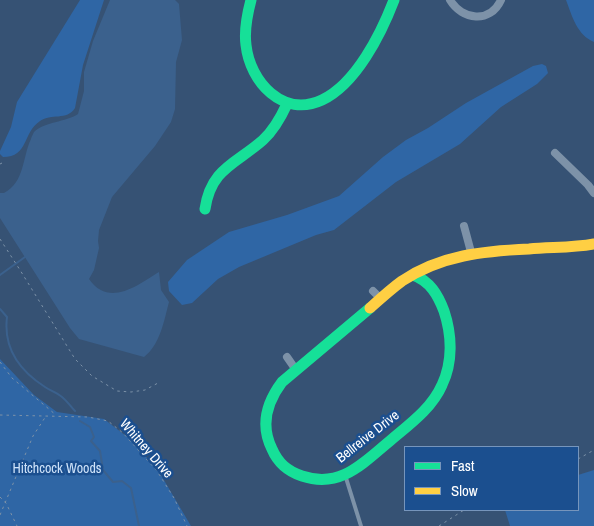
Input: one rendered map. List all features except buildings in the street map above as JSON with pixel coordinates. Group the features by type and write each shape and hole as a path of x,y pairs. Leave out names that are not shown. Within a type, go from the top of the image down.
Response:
{"street":[{"path":"251,0 245,34 249,60 256,76 266,91 287,104 312,103 340,88 351,77 362,61 387,17 394,0"},
{"path":"450,0 459,11 474,17 489,14 497,7 501,0"},
{"path":"205,209 206,193 212,182 228,166 268,135 278,122 287,104"},
{"path":"555,153 594,193"},
{"path":"464,226 471,252"},
{"name":"Bellreive Drive","path":"412,275 422,277 428,281 447,317 451,344 447,374 434,400 421,414 367,461 345,476 327,480 296,474 279,462 268,443 265,430 270,402 282,382 377,295 412,275 442,260 471,252 557,248 594,244"},
{"path":"287,357 296,370"}],"lane":[{"path":"345,476 349,482 362,526"}],"path":[{"path":"0,240 75,359 92,376 117,391 145,390 158,383"},
{"path":"0,362 12,378 56,416"},
{"name":"Whitney Drive","path":"0,415 88,417 108,421 123,433 157,471 174,498 187,526"},
{"path":"0,515 33,436 46,416"},
{"path":"579,458 594,450"},
{"path":"0,497 6,503 17,526"},
{"path":"439,526 462,511"}],"green space":[{"path":"80,0 104,0 83,65 75,108 72,112 63,116 49,117 40,121 34,126 17,153 3,157 0,151 11,127 17,102"},
{"path":"566,0 594,0 594,42 579,30"},
{"path":"542,64 546,66 548,73 537,84 501,107 460,144 396,182 334,230 316,235 239,267 218,279 192,303 182,305 169,291 168,282 187,260 229,232 287,215 339,196 383,157 406,140 466,103 533,66"},
{"name":"Hitchcock Woods","path":"0,359 34,395 57,412 104,419 130,439 158,470 191,526 0,526"},
{"path":"594,470 594,526 510,526 505,511 579,511 579,475"}],"shaded area":[{"path":"110,0 175,0 179,4 182,40 176,62 175,109 171,122 155,146 112,197 99,230 99,248 94,270 89,279 97,288 105,292 114,293 133,288 159,272 161,290 169,302 158,339 144,357 79,339 70,328 0,218 0,193 4,193 16,183 34,132 43,126 78,114 84,91 84,72 93,41"}],"waterway":[{"path":"0,275 25,257"},
{"path":"0,309 7,317 6,329 15,358 28,374 62,397 75,411"},
{"path":"80,421 90,427 94,437 91,441 100,451 103,470 113,482 122,481 131,488 139,526"}],"traffic: fast":[{"path":"251,0 246,22 245,39 254,72 271,93 282,100 294,104 308,104 322,100 334,93 346,82 366,57 382,28 394,0"},
{"path":"205,209 208,195 219,175 267,136 277,123 287,104"},
{"path":"370,308 282,382 272,398 266,423 268,440 280,462 287,469 297,474 316,479 328,479 351,471 413,422 438,393 446,376 450,358 449,329 442,305 433,289 413,275"}],"traffic: slow":[{"path":"370,308 402,281 417,272 447,260 496,251 594,244"}]}
